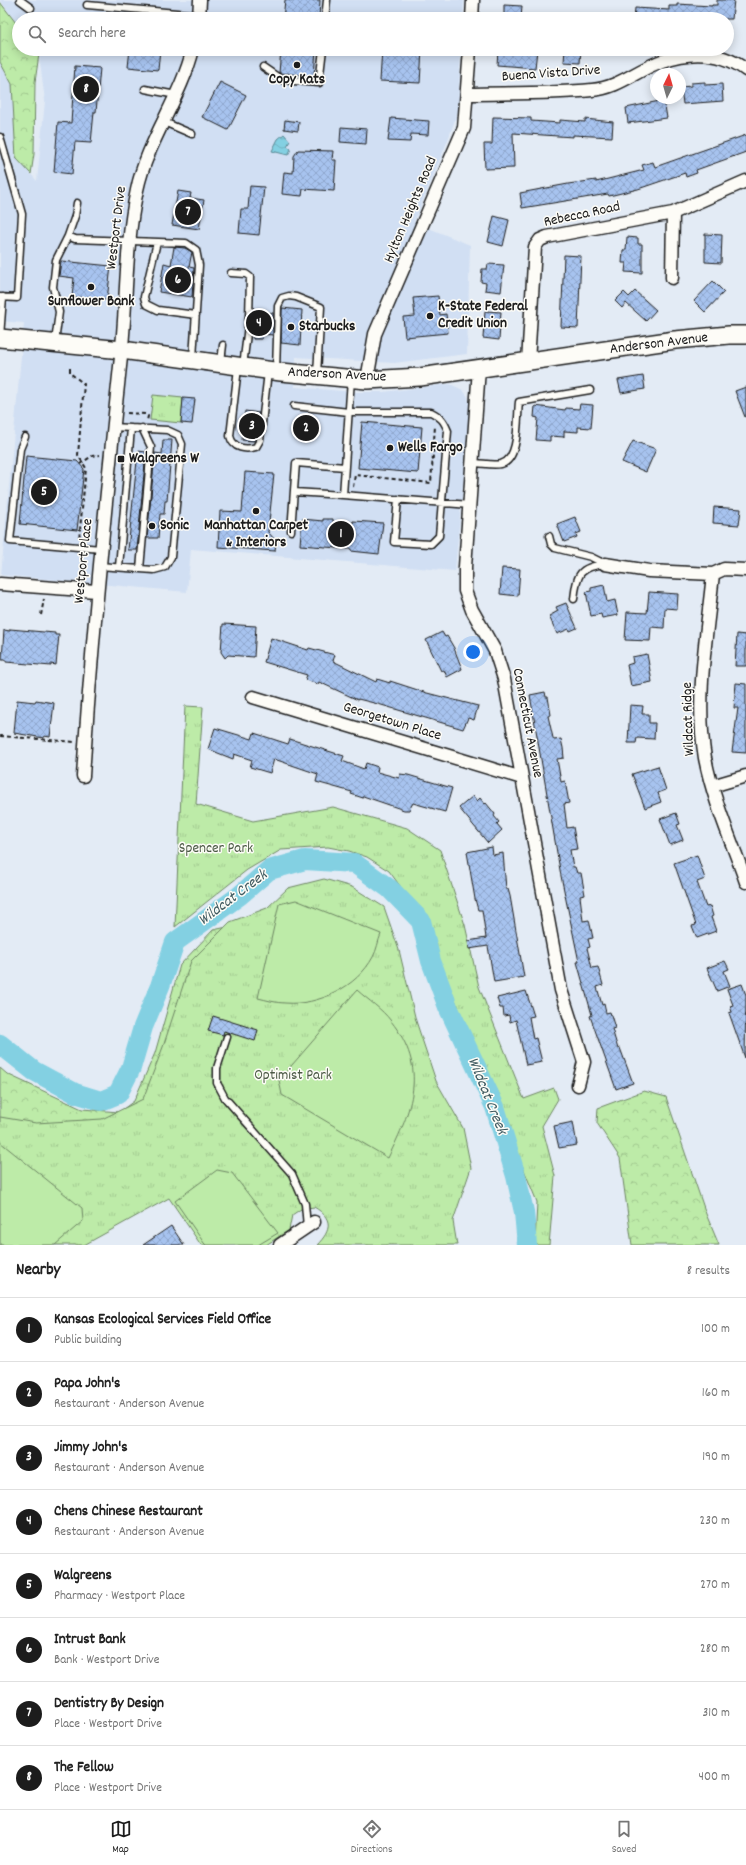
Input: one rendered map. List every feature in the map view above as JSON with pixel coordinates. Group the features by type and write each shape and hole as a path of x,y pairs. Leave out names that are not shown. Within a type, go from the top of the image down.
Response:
{"main road":[{"name":"Anderson Avenue","path":"0,339 122,350 240,367 359,380 420,377 675,340 746,335"}],"street":[{"path":"199,12 200,0"},
{"path":"472,12 473,0"},
{"name":"Westport Drive","path":"122,350 129,242 137,189 143,170 186,75 191,56"},
{"name":"Hylton Heights Road","path":"359,380 375,334 464,128 468,94 470,56"},
{"name":"Buena Vista Drive","path":"468,94 594,90 621,83 662,61 683,56"},
{"name":"Buena Vista Drive","path":"716,56 737,64 746,70"},
{"name":"Rebecca Road","path":"528,362 535,247 540,240 547,237 673,213 746,181"},
{"path":"672,278 673,213"},
{"name":"Westport Place","path":"83,776 96,591 122,350"},
{"name":"Connecticut Avenue","path":"479,368 465,568 465,591 472,610 495,650 504,679 561,990 584,1062 578,1085"},
{"path":"605,564 648,571 713,574 724,569 746,570"},
{"name":"Wildcat Ridge","path":"713,574 703,673 702,733 712,786 746,882"},
{"path":"0,584 96,591"},
{"name":"Georgetown Place","path":"253,697 522,778"},
{"path":"712,786 746,776"},
{"path":"280,1245 310,1224"}],"lane":[{"path":"20,0 31,8"},
{"path":"326,12 327,0"},
{"path":"86,5 152,12"},
{"path":"262,67 282,80 319,83 321,56"},
{"path":"145,89 176,95"},
{"path":"164,122 192,134"},
{"path":"0,137 22,214 17,298 1,297 0,339"},
{"path":"55,343 59,312 53,287 56,260 68,236 75,216 76,203"},
{"path":"68,236 75,239 186,243 196,250 199,265 192,360"},
{"path":"157,242 144,297 146,304 158,310 196,315"},
{"path":"231,273 246,274 250,276 248,318 230,436 233,444 240,448 249,449 256,447 260,440 272,371 278,306 282,298 289,296 296,297 321,306 316,376"},
{"path":"220,364 223,345"},
{"path":"343,495 349,412 359,380"},
{"path":"473,463 501,464 510,460 514,453 519,402 590,390"},
{"path":"294,406 349,412 418,411 431,412 440,416 445,422 448,431 439,536 430,544 394,542 398,499"},
{"path":"99,566 154,570 165,566 171,557 182,444 178,435 167,430 114,427"},
{"path":"119,567 131,428"},
{"path":"140,569 151,447 142,428"},
{"path":"25,437 20,449 10,541 101,549"},
{"path":"291,531 296,463 345,467"},
{"path":"294,492 470,505"},
{"path":"549,536 551,544 555,548 591,557 605,564"},
{"path":"574,599 577,581 582,572 586,568 605,564"},
{"path":"227,1037 217,1068 217,1084 225,1098 292,1174 305,1204 310,1224"}],"path":[{"path":"70,368 70,373 84,384 78,455 86,468 78,547"},
{"path":"352,496 355,475 431,483 435,438 434,422"},
{"path":"41,615 44,599"},
{"path":"0,736 85,743"}],"shaded area":[{"path":"0,0 464,0 463,12 12,12 12,17"},
{"path":"39,56 461,56 458,111 448,140 414,222 470,245 467,354 394,363 296,357 295,387 354,392 383,392 450,384 463,390 468,397 470,406 455,571 191,549 187,592 1,575 24,323 0,321 0,62 12,84 16,158 37,181 45,101"}],"green space":[{"path":"0,2 12,18 12,56 39,56 35,82 34,154 31,174 16,158 12,84 0,62"},
{"path":"153,395 183,398 181,423 150,420"},
{"name":"Spencer Park","path":"185,706 203,707 196,804 253,821 333,807 407,828 440,850 465,925 479,987 524,1099 554,1088 558,1099 542,1126 555,1176 549,1245 535,1245 537,1202 508,1130 499,1094 464,1022 441,965 426,921 389,871 367,857 349,851 328,847 281,850 247,870 175,927"},
{"name":"Optimist Park","path":"324,879 352,887 384,907 399,950 416,1021 436,1081 463,1128 471,1168 453,1221 457,1245 317,1245 326,1234 328,1224 325,1215 314,1207 301,1209 292,1215 289,1230 266,1245 201,1245 169,1198 84,1245 0,1245 0,1117 36,1123 102,1119 143,1099 163,1047 191,961 230,922 267,908 288,888"},
{"path":"296,900 381,934 376,951 366,968 347,986 323,998 298,1003 278,1002 258,998 279,904"},
{"path":"237,925 167,1120 0,1131 0,1068 7,1074 82,1109 119,1112 134,1101 155,1053 180,965 213,930"},
{"path":"357,990 391,1021 403,1039 410,1056 413,1073 413,1089 410,1106 397,1140 388,1158 282,1095 279,1080"},
{"path":"644,1091 666,1097 706,1214 719,1245 632,1245 620,1158 597,1123 598,1108"},
{"path":"0,1142 82,1208 83,1221 55,1245 0,1245"},
{"path":"217,1170 232,1173 278,1233 258,1245 206,1245 204,1243 175,1201"}],"water":[{"path":"284,134 290,141 287,146 291,149 288,155 272,151 278,139"}],"building":[{"path":"285,0 320,0 319,12 284,12"},
{"path":"717,0 734,0 733,12 635,12 635,8 669,10 669,6 677,6 677,4 717,5"},
{"path":"504,5 522,6 522,12 504,12"},
{"path":"129,56 159,56 158,70 128,67"},
{"path":"280,56 315,56 314,76 279,73"},
{"path":"382,56 422,56 420,83 380,81"},
{"path":"498,56 536,56 535,68 497,65"},
{"path":"564,56 580,56 580,63 564,62"},
{"path":"75,66 100,68 96,112 94,112 91,143 75,142 72,174 54,172 58,122 71,123"},
{"path":"220,82 246,95 228,130 202,117"},
{"path":"705,82 705,85 722,84 723,101 686,104 686,86 691,86 691,83"},
{"path":"650,103 665,104 667,118 628,123 626,108"},
{"path":"493,117 531,118 531,121 560,123 560,120 585,122 585,119 613,122 612,137 573,135 573,137 513,133 514,168 485,169 484,144 492,144"},
{"path":"391,118 429,121 428,135 411,134 410,142 388,141"},
{"path":"285,120 299,122 298,131 284,129"},
{"path":"341,127 367,129 366,144 340,142"},
{"path":"746,135 746,152 696,170 697,173 686,177 685,173 638,189 609,196 608,194 522,208 520,193 568,184 596,180 596,182 644,170 642,165 653,162 655,167"},
{"path":"298,150 333,151 332,160 336,160 334,191 303,189 302,196 282,194 284,172 293,173 294,156"},
{"path":"250,186 264,187 259,235 239,233 241,209 248,209"},
{"path":"178,191 191,193 190,198 204,200 199,229 172,225"},
{"path":"494,216 509,220 503,246 488,242"},
{"path":"705,234 722,235 721,263 705,262"},
{"path":"627,237 638,238 638,244 642,244 642,273 625,272 626,263 622,263 623,250 626,250"},
{"path":"174,247 185,248 192,252 189,267 194,268 192,297 159,292 164,263 171,265"},
{"path":"564,255 581,256 578,328 561,327"},
{"name":"Sunflower Bank","path":"61,261 111,266 107,300 72,297 74,278 59,276"},
{"path":"488,264 504,265 501,292 485,290 486,283 481,282 482,269 487,269"},
{"path":"713,281 724,292 705,312 694,301"},
{"path":"635,291 656,310 646,321 626,303 622,308 615,301 624,292 629,297"},
{"name":"K-State Federal Credit Union","path":"438,296 440,315 446,314 448,333 405,337 403,317 415,316 413,298"},
{"name":"Starbucks","path":"282,308 302,310 300,345 281,343"},
{"path":"254,311 273,313 273,335 263,334 262,339 253,339 252,333"},
{"path":"485,311 501,312 499,340 483,338"},
{"path":"643,376 645,389 621,393 618,380"},
{"path":"746,387 746,417 745,417 735,391"},
{"path":"183,398 195,399 192,424 181,423"},
{"path":"580,404 593,405 591,428 578,427 578,432 564,431 564,437 550,436 550,441 536,440 538,418 534,417 535,406 565,410 566,408 579,409"},
{"path":"245,411 259,413 254,441 242,440"},
{"path":"299,417 315,418 313,439 297,437"},
{"name":"Wells Fargo","path":"362,422 422,427 418,473 358,468"},
{"path":"163,440 172,440 167,501 165,501 164,514 160,514 158,538 147,538 155,453 162,454"},
{"path":"633,441 656,449 646,472 622,462"},
{"path":"138,451 146,452 137,550 128,550"},
{"path":"26,456 77,461 84,469 77,530 20,524"},
{"name":"Manhattan Carpet & Interiors","path":"245,472 274,474 268,532 276,541 275,551 218,547 220,511 242,512"},
{"path":"714,507 741,509 739,525 713,523"},
{"path":"575,517 581,532 576,534 577,537 564,542 557,524"},
{"path":"302,519 323,521 323,519 333,519 333,522 353,523 353,521 383,523 379,554 351,551 351,549 300,545"},
{"path":"502,568 520,569 518,596 500,594"},
{"path":"604,585 607,602 615,600 618,615 602,618 601,614 591,616 586,592 591,591 591,588"},
{"path":"649,592 678,594 677,609 665,608 664,628 651,627 650,641 625,640 627,612 647,613"},
{"path":"566,603 577,628 570,631 569,629 557,634 549,616 558,611 556,607"},
{"path":"223,624 256,626 254,657 228,655 225,658 221,652"},
{"path":"10,629 55,633 55,635 59,635 56,665 51,664 51,666 6,662 6,660 2,660 4,630 10,631"},
{"path":"442,632 445,637 447,636 454,648 462,669 447,677 444,670 441,671 426,640"},
{"path":"737,634 746,635 746,666 735,666"},
{"path":"271,638 308,650 309,648 335,655 333,661 376,682 377,679 390,683 390,681 427,693 478,706 474,720 468,718 463,729 378,704 358,700 319,682 318,684 305,680 307,675 264,662"},
{"path":"647,654 652,682 631,686 627,665 633,663 632,657"},
{"path":"736,683 746,684 746,753 732,752 738,708 734,708"},
{"path":"545,692 546,697 548,697 551,715 548,716 553,738 554,740 561,739 563,748 564,758 557,759 561,782 565,781 569,803 564,804 567,828 573,827 577,849 570,850 573,867 575,867 577,873 581,873 585,895 580,896 583,921 589,920 593,938 588,939 590,947 587,948 592,968 598,967 603,985 597,987 602,1005 604,1004 606,1013 610,1012 615,1028 612,1029 618,1049 620,1048 633,1083 616,1089 590,1016 592,1015 577,962 579,962 561,876 530,695"},
{"path":"17,700 35,702 36,700 54,703 50,737 44,736 44,738 14,733"},
{"path":"630,705 643,706 642,714 649,714 649,723 655,723 654,739 637,738 636,743 628,743"},
{"path":"215,728 252,739 254,733 288,744 290,739 344,756 342,761 364,769 366,763 378,767 377,772 399,778 400,774 408,775 452,788 445,812 413,803 409,810 404,810 363,796 363,798 351,794 352,792 316,782 318,774 274,759 270,773 250,767 252,760 234,754 233,759 208,749"},
{"path":"658,766 666,790 658,793 661,802 645,808 632,774"},
{"path":"473,796 477,801 480,798 485,804 486,803 495,814 494,816 499,822 497,824 502,830 488,843 459,808"},
{"path":"676,813 680,824 677,825 683,840 670,845 660,819"},
{"path":"492,847 493,855 503,853 506,889 508,889 510,896 524,977 494,982 488,946 469,949 468,941 486,938 482,910 478,910 475,899 467,852"},
{"path":"697,855 705,879 697,882 706,907 710,906 713,916 711,917 716,931 697,938 692,926 696,925 674,863"},
{"path":"725,961 729,969 724,971 730,986 717,991 707,968"},
{"path":"742,984 746,995 745,1058 729,1013 732,1012 730,1006 733,1005 727,989"},
{"path":"526,991 534,1016 529,1017 533,1039 536,1038 542,1062 526,1065 516,1020 510,1022 509,1015 504,1016 503,1008 500,1008 497,998"},
{"path":"213,1016 258,1030 255,1041 224,1031 223,1035 208,1031"},
{"path":"573,1122 577,1145 559,1148 554,1126"},
{"path":"171,1226 184,1245 143,1245"}],"waterway":[{"name":"Wildcat Creek","path":"0,1044 34,1071 75,1093 101,1101 118,1094 131,1068 143,1027 160,986 175,942 239,896 269,870 305,860 354,863 390,889 421,921 431,961 448,1007 495,1107 516,1176 524,1212 527,1245"}],"place":[{"name":"Copy Kats","path":"297,65"},
{"name":"The Fellow","path":"86,89"},
{"name":"Dentistry By Design","path":"188,212"},
{"name":"Intrust Bank","path":"178,280"},
{"name":"Sunflower Bank","path":"91,287"},
{"name":"K-State Federal Credit Union","path":"430,316"},
{"name":"Chens Chinese Restaurant","path":"259,323"},
{"name":"Starbucks","path":"291,327"},
{"name":"Jimmy John's","path":"252,426"},
{"name":"Papa John's","path":"306,428"},
{"name":"Wells Fargo","path":"390,448"},
{"name":"Walgreens W","path":"121,459"},
{"name":"Walgreens","path":"44,492"},
{"name":"Manhattan Carpet & Interiors","path":"256,511"},
{"name":"Sonic","path":"152,526"},
{"name":"Kansas Ecological Services Field Office","path":"341,534"}]}
